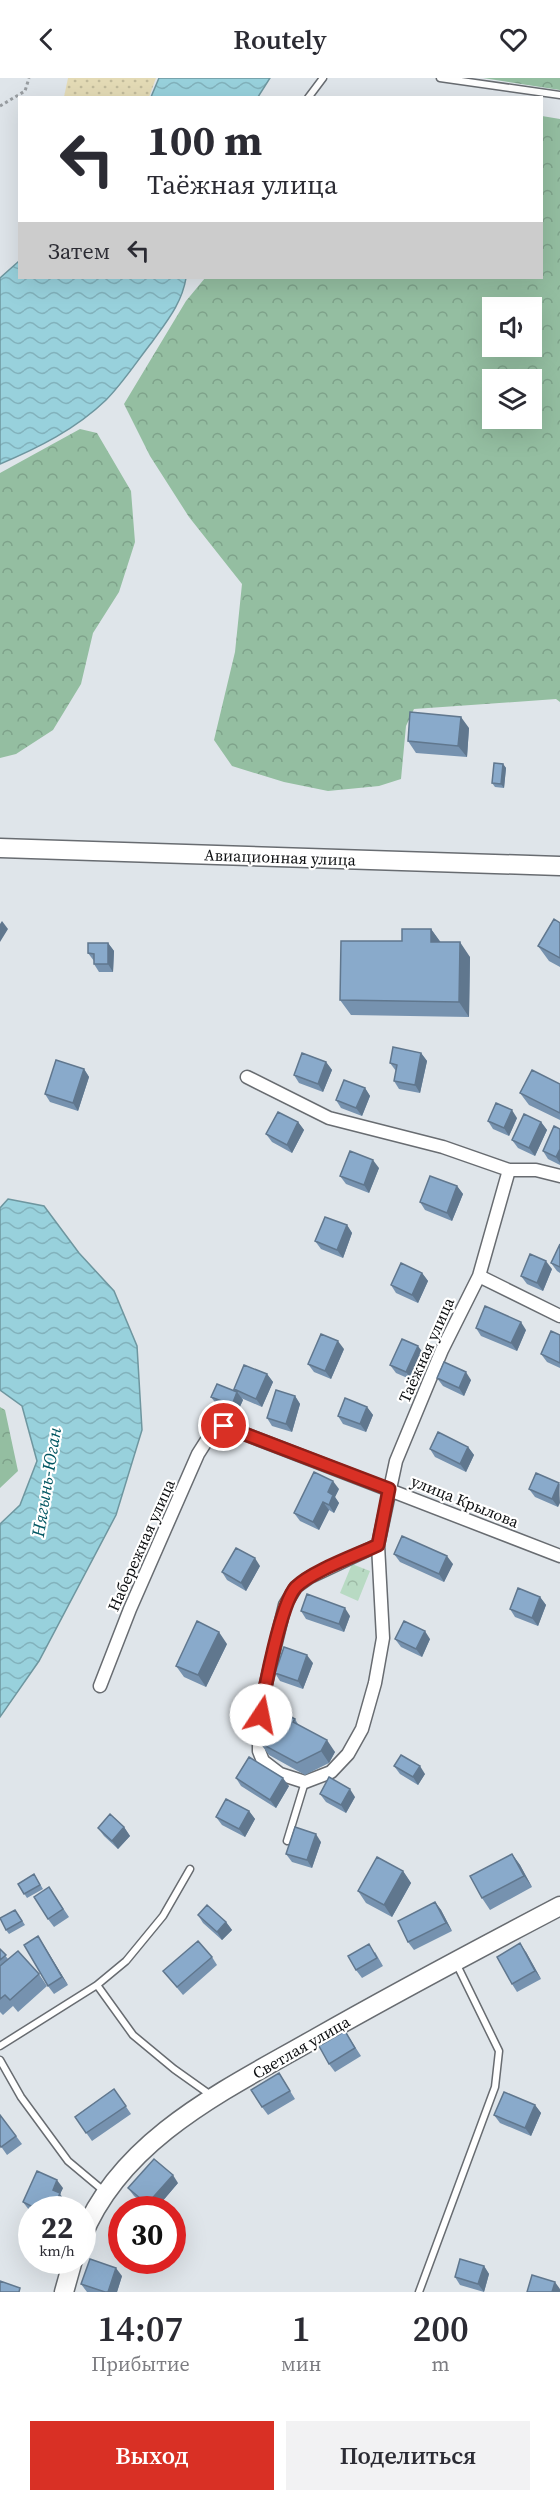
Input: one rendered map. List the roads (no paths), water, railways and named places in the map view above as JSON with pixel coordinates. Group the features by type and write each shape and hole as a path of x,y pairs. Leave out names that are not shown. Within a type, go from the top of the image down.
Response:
{"street":[{"name":"Авиационная улица","path":"0,848 560,866"},
{"path":"247,1077 329,1118 354,1126 443,1147 509,1170 536,1170 560,1176"},
{"name":"Таёжная улица","path":"305,1782 331,1772 348,1754 362,1729 375,1683 383,1638 378,1545 396,1461 442,1350 479,1276 509,1170"},
{"path":"479,1276 560,1316"},
{"name":"улица Крылова","path":"224,1426 560,1556"},
{"name":"Набережная улица","path":"100,1686 130,1609 198,1454 212,1432 224,1426"},
{"path":"305,1782 280,1774 262,1761 259,1751 258,1730 262,1700 285,1605 296,1587 310,1577 378,1545"},
{"name":"Светлая улица","path":"96,2211 106,2193 128,2165 152,2143 214,2097 412,1983 560,1906"},
{"path":"64,2292 69,2274"}],"lane":[{"path":"309,96 322,78"},
{"path":"440,78 560,95"},
{"path":"287,1841 305,1782"},
{"path":"0,2046 97,1985 126,1961 163,1916 190,1869"},
{"path":"418,2292 495,2087 500,2051 455,1961"},
{"path":"97,1985 133,2035 174,2069 214,2097"},
{"path":"0,2060 21,2097 68,2161 106,2193"}],"water":[{"path":"159,78 270,78 259,96 151,96"},
{"path":"18,262 18,279 186,279 181,296 168,319 106,400 82,420 56,437 0,464 0,278"},
{"name":"Нягынь-Юган","path":"8,1199 44,1206 79,1253 114,1291 137,1346 142,1430 116,1515 39,1661 0,1717 0,1524 20,1505 37,1461 22,1406 0,1390 0,1208"}]}
